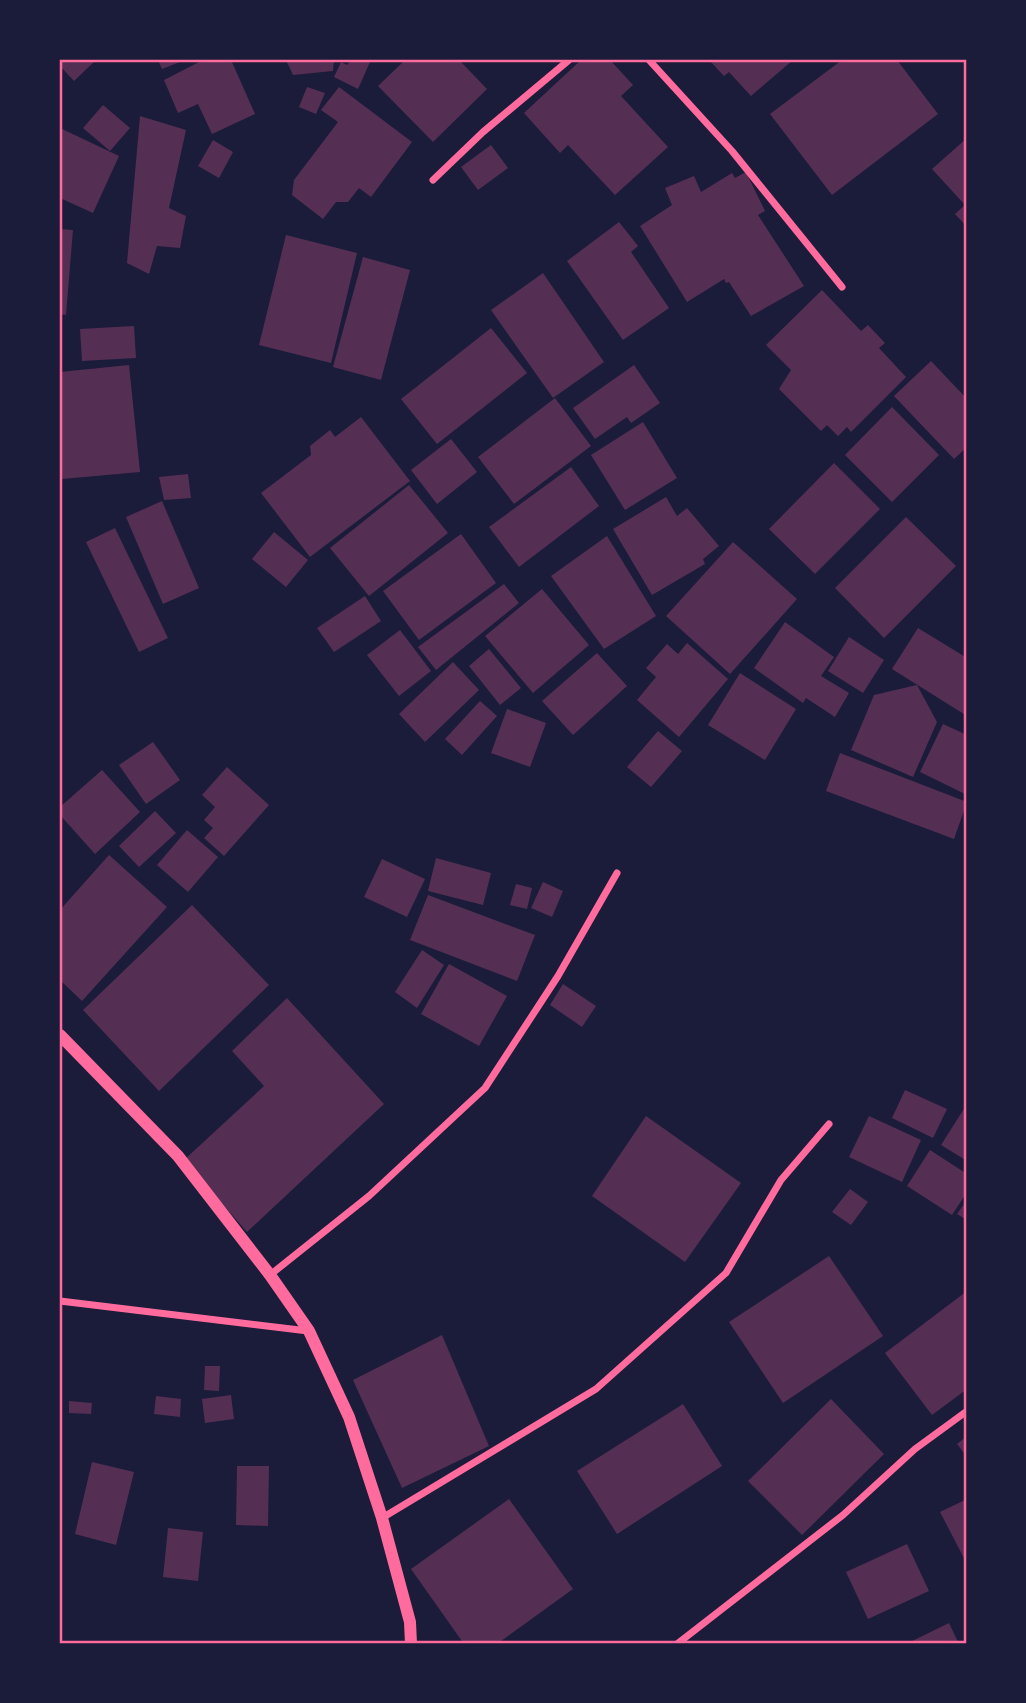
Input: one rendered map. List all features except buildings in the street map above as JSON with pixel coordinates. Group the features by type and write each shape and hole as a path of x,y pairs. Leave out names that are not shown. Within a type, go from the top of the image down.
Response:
{"street":[{"path":"433,180 483,132 569,60"},
{"path":"649,60 732,151 842,287"},
{"path":"270,1275 369,1196 485,1088 558,976 617,873"},
{"path":"60,1035 178,1156 270,1275 309,1331 349,1418 382,1518 410,1622 411,1643"},
{"path":"382,1518 596,1389 726,1273 781,1181 829,1124"},
{"path":"60,1301 309,1331"},
{"path":"677,1643 844,1515 915,1449 967,1411"}]}
